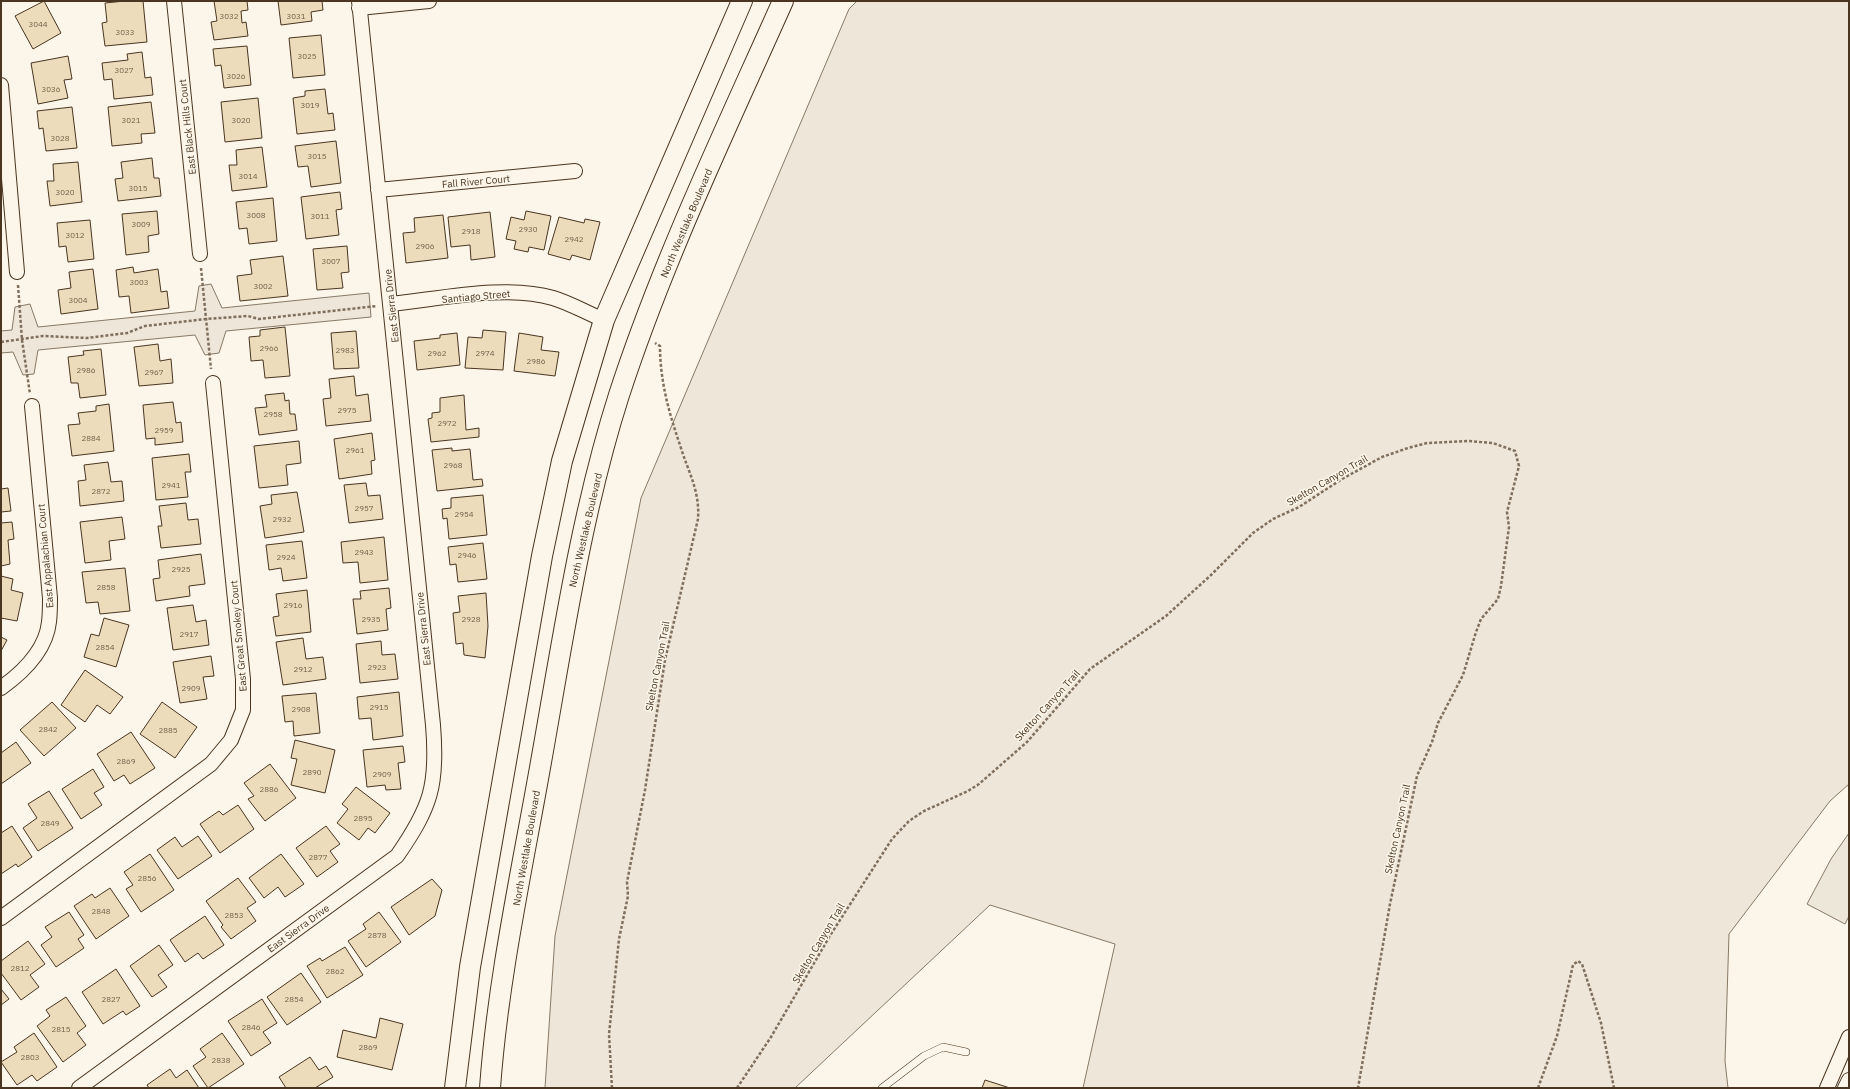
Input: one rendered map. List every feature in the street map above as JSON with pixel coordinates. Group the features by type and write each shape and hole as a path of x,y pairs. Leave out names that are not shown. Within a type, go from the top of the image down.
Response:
{"main road":[{"path":"455,1088 470,967 542,556 562,461 604,320 742,1"},
{"name":"North Westlake Boulevard","path":"490,1088 500,993 573,582 595,479 619,395 674,246 783,1"}],"street":[{"name":"East Black Hills Court","path":"174,1 200,254"},
{"path":"359,4 429,1"},
{"name":"East Sierra Drive","path":"79,1088 397,856 413,833 426,809 433,785 436,754 359,4"},
{"path":"1,86 17,272"},
{"name":"Fall River Court","path":"378,190 575,171"},
{"name":"Santiago Street","path":"391,304 499,292 521,292 554,298 604,320"},
{"name":"East Great Smokey Court","path":"1,918 211,764 231,740 243,710 243,679 212,383"},
{"name":"East Appalachian Court","path":"1,688 20,674 38,652 49,624 50,598 32,406"},
{"path":"1827,1088 1849,1037"},
{"path":"1845,1088 1849,1080"}],"lane":[{"path":"882,1088 924,1056 943,1047 966,1052"}],"path":[{"path":"200,254 212,383"},
{"path":"17,272 22,340 32,406"},
{"path":"1,342 42,336 87,338 127,332 145,326 206,319 248,316 259,319 391,304"},
{"name":"Skelton Canyon Trail","path":"612,1088 609,1034 619,940 628,896 627,882 645,790 664,660 696,525 699,504 696,489 679,445 664,390 660,346 642,333"},
{"name":"Skelton Canyon Trail","path":"737,1088 771,1037 810,968 872,869 892,839 909,821 924,811 968,791 979,784 1027,742 1090,669 1115,650 1152,628 1211,575 1253,533 1273,519 1299,507 1342,478 1382,457 1427,443 1468,441 1493,444 1516,450 1519,466 1507,512 1509,527 1501,586 1498,599 1481,619 1478,625 1463,675 1438,723 1432,742 1415,782 1382,947 1358,1088"},
{"path":"1538,1088 1557,1036 1573,965 1578,961 1582,964 1601,1023 1614,1088"}],"shaded area":[{"path":"857,1 1849,1 1849,784 1830,801 1729,934 1725,1061 1728,1088 1083,1088 1115,944 990,905 795,1088 545,1088 555,936 641,498 849,9"},
{"path":"211,284 222,308 369,293 371,317 226,331 219,353 205,355 195,335 38,350 34,374 23,375 13,352 1,353 1,331 12,330 15,307 30,304 38,327 195,311 199,286"},
{"path":"1849,833 1849,916 1845,924 1807,904 1831,859"}],"building":[{"path":"44,1 61,33 33,49 15,16"},
{"path":"143,1 147,42 105,46 102,23 107,22 105,3"},
{"path":"214,1 247,1 248,10 241,11 242,23 246,22 248,36 214,40 211,22 217,21"},
{"path":"278,1 322,1 323,10 311,12 312,21 281,25"},
{"path":"321,35 325,75 293,78 289,38"},
{"path":"247,46 251,85 224,88 221,65 215,66 213,49"},
{"path":"142,52 145,78 151,77 153,95 114,99 112,79 104,80 102,63 128,60 127,54"},
{"path":"68,56 72,79 64,80 68,98 38,104 31,63"},
{"path":"325,89 328,114 333,113 335,130 297,134 293,98 305,96 305,91"},
{"path":"258,98 262,138 225,142 221,102"},
{"path":"151,102 155,133 141,134 142,143 112,146 108,107"},
{"path":"72,107 77,148 46,151 43,128 39,129 37,111"},
{"path":"336,141 341,183 311,187 308,166 298,167 295,146"},
{"path":"262,147 267,187 232,191 229,165 237,165 236,150"},
{"path":"152,158 154,178 159,178 161,196 118,201 115,179 123,178 121,162"},
{"path":"78,162 82,202 50,206 47,181 54,181 53,164"},
{"path":"340,192 342,209 336,210 339,235 306,239 301,197"},
{"path":"273,198 277,241 249,244 247,228 239,229 236,202"},
{"path":"157,211 159,234 148,236 149,252 126,255 122,214"},
{"path":"526,211 551,216 544,250 529,247 528,252 514,249 516,241 506,239 511,217 524,220"},
{"path":"490,212 495,257 471,260 470,245 451,247 448,217"},
{"path":"443,215 448,258 406,263 403,233 415,232 414,218"},
{"path":"559,217 584,223 585,219 600,222 590,260 572,255 570,260 548,254"},
{"path":"90,220 94,259 68,262 66,246 59,247 57,223"},
{"path":"347,246 349,272 341,273 343,288 317,290 313,249"},
{"path":"283,256 288,296 240,301 237,276 252,274 250,260"},
{"path":"133,267 134,273 158,269 161,292 167,291 169,308 131,313 129,296 119,297 116,270"},
{"path":"93,269 98,309 61,314 58,290 71,288 69,272"},
{"path":"285,327 290,376 265,378 263,360 251,361 249,337 260,336 260,330"},
{"path":"483,330 506,332 503,370 465,368 468,337 482,338"},
{"path":"356,331 359,368 334,369 331,333"},
{"path":"457,333 460,365 417,370 414,341 440,338 440,335"},
{"path":"519,333 543,337 541,350 559,352 555,376 514,371"},
{"path":"158,344 160,361 171,359 173,383 139,386 134,347"},
{"path":"101,349 106,395 80,398 78,383 71,383 68,357 84,355 83,351"},
{"path":"354,376 356,396 368,394 371,421 326,426 323,399 331,398 329,379"},
{"path":"284,393 285,401 289,400 290,414 295,414 297,430 259,435 255,408 267,407 265,395"},
{"path":"464,395 466,430 479,428 479,437 431,442 428,419 432,418 432,413 440,412 440,398"},
{"path":"173,402 176,423 181,422 183,442 155,445 155,438 146,439 143,405"},
{"path":"109,404 114,451 72,456 68,425 80,424 78,413 96,411 96,406"},
{"path":"372,433 375,460 371,461 372,474 339,479 334,439"},
{"path":"299,441 301,463 286,465 288,485 259,488 254,446"},
{"path":"452,448 452,451 470,449 473,480 482,479 483,486 437,491 432,450"},
{"path":"189,454 191,472 185,472 188,497 156,500 152,458"},
{"path":"108,462 111,482 122,481 124,501 80,506 78,481 86,480 84,465"},
{"path":"366,483 368,496 380,495 383,519 349,523 344,485"},
{"path":"8,488 11,511 1,512 1,489"},
{"path":"297,492 304,532 265,538 260,506 272,504 271,495"},
{"path":"483,495 487,535 449,539 447,518 443,519 442,509 451,508 451,498"},
{"path":"186,503 188,520 198,519 201,544 161,548 158,526 162,526 159,506"},
{"path":"122,517 125,539 109,541 111,560 85,563 80,522"},
{"path":"12,522 14,539 8,540 10,564 1,566 1,523"},
{"path":"384,537 388,580 360,583 358,562 343,563 341,542"},
{"path":"302,541 307,578 283,581 281,568 269,570 266,545"},
{"path":"483,543 487,579 458,582 456,564 450,565 448,547"},
{"path":"201,554 205,584 189,586 190,596 156,601 153,579 160,578 158,560"},
{"path":"125,568 130,611 100,614 98,602 86,603 82,572"},
{"path":"1,576 13,579 11,590 23,593 17,621 1,618"},
{"path":"389,588 391,608 386,609 388,630 357,634 353,599 361,599 360,591"},
{"path":"307,590 311,632 276,636 273,617 279,616 276,594"},
{"path":"486,593 488,626 485,658 464,655 463,643 456,644 453,613 460,612 458,596"},
{"path":"193,605 196,622 206,620 209,645 173,650 167,608"},
{"path":"104,618 129,625 116,667 84,657 91,634 99,636"},
{"path":"1,637 7,640 1,651"},
{"path":"303,638 306,659 323,657 326,679 283,685 276,642"},
{"path":"381,641 382,655 395,654 398,679 360,683 356,644"},
{"path":"211,656 214,676 203,677 207,699 180,703 173,662"},
{"path":"85,670 123,697 110,714 97,705 85,722 61,705"},
{"path":"399,692 403,736 373,740 371,718 359,719 357,697"},
{"path":"316,693 320,733 294,736 293,721 285,722 282,696"},
{"path":"52,702 76,728 44,756 20,730"},
{"path":"162,702 197,727 175,758 140,734"},
{"path":"131,732 155,768 130,784 124,775 114,781 97,754"},
{"path":"295,740 335,750 325,793 291,785 297,759 291,758"},
{"path":"16,742 31,763 1,784 1,753"},
{"path":"403,746 405,762 398,763 401,789 386,790 385,785 367,787 363,750"},
{"path":"270,764 296,798 265,821 248,799 254,796 244,783"},
{"path":"93,769 104,787 94,793 102,805 81,819 62,789"},
{"path":"356,787 390,813 375,833 368,828 359,840 337,823 348,809 342,804"},
{"path":"49,791 73,828 38,851 23,828 37,818 28,804"},
{"path":"238,805 254,829 220,853 200,824 219,811 223,815"},
{"path":"12,826 32,857 18,867 16,864 1,874 1,833"},
{"path":"326,826 340,844 330,851 338,862 317,877 296,848"},
{"path":"198,836 212,856 178,879 157,850 175,837 182,847"},
{"path":"150,854 174,890 141,912 126,889 133,885 124,872"},
{"path":"281,854 304,884 285,897 278,887 264,898 249,878"},
{"path":"238,878 256,902 247,908 256,921 231,939 221,927 223,925 206,901"},
{"path":"432,879 442,890 435,916 409,935 391,907"},
{"path":"110,888 129,916 96,939 74,906 92,894 95,898"},
{"path":"69,912 84,935 78,939 84,948 56,967 41,945 52,937 45,927"},
{"path":"379,912 401,942 366,967 348,941 366,929 363,924"},
{"path":"205,916 224,945 203,959 198,953 185,962 170,940"},
{"path":"28,941 45,964 30,975 39,987 21,1000 1,973 1,961"},
{"path":"159,945 173,965 158,975 167,987 152,997 130,966"},
{"path":"345,947 363,975 327,998 307,966 320,958 322,961"},
{"path":"116,969 140,1006 126,1015 123,1011 103,1024 82,992"},
{"path":"301,973 321,1002 287,1025 267,997"},
{"path":"1,989 9,999 1,1005"},
{"path":"66,997 86,1026 77,1033 86,1045 63,1062 37,1026 50,1016 46,1010"},
{"path":"262,999 277,1023 263,1032 271,1043 251,1056 228,1021"},
{"path":"380,1018 403,1024 392,1070 337,1057 343,1030 376,1038"},
{"path":"34,1033 57,1067 37,1081 32,1075 17,1085 1,1062 17,1052 14,1047"},
{"path":"222,1033 244,1064 208,1088 193,1066 206,1057 200,1049"},
{"path":"310,1057 319,1070 326,1066 333,1077 315,1088 286,1088 279,1077"},
{"path":"170,1069 176,1078 187,1070 199,1088 149,1088 147,1085"},
{"path":"985,1080 1010,1088 982,1088"}]}
